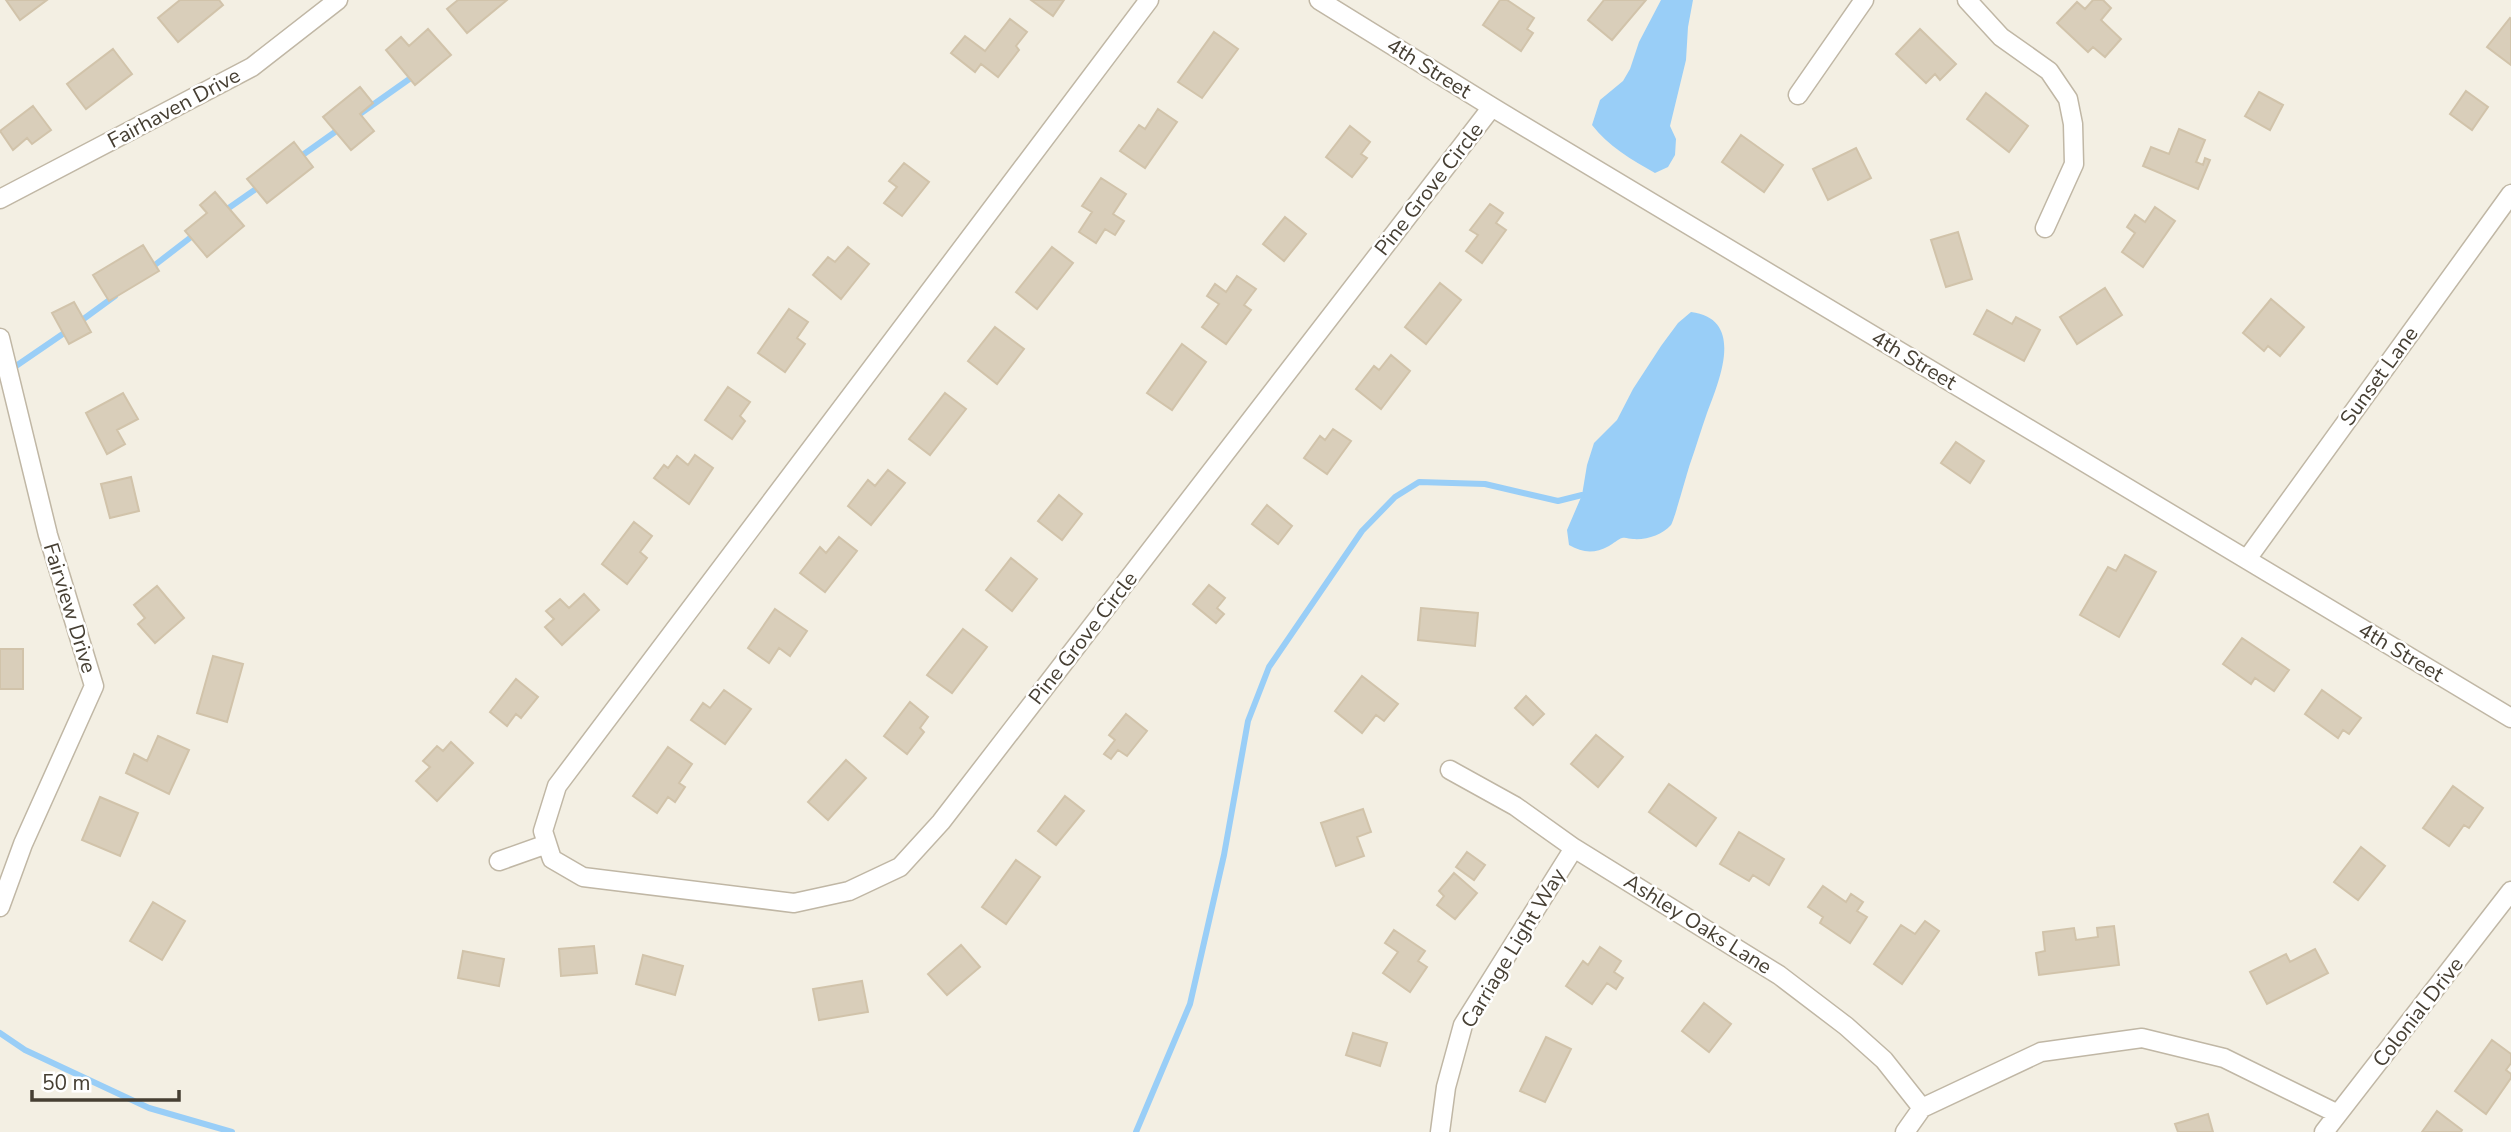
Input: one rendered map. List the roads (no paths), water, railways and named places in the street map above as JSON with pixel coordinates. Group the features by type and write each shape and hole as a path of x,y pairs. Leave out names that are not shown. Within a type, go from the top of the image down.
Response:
{"street":[{"name":"Fairhaven Drive","path":"0,199 252,67 338,0"},
{"path":"499,861 547,844 542,831 557,786 1149,0"},
{"name":"4th Street","path":"1319,0 1492,107 2511,718"},
{"path":"1798,95 1864,0"},
{"path":"1967,0 2001,37 2049,71 2067,99 2073,124 2074,164 2045,228"},
{"name":"Pine Grove Circle","path":"547,844 552,859 583,877 794,903 849,891 900,867 942,822 1492,107"},
{"name":"Sunset Lane","path":"2247,559 2511,194"},
{"name":"Fairview Drive","path":"0,338 48,535 93,686 23,844 0,907"},
{"name":"Ashley Oaks Lane","path":"1450,770 1515,806 1574,848 1779,975 1846,1026 1884,1060 1922,1108"},
{"name":"Carriage Light Way","path":"1440,1132 1446,1087 1463,1025 1574,848"},
{"name":"Colonial Drive","path":"2325,1132 2511,891"},
{"path":"1905,1132 1922,1108 2041,1052 2142,1038 2224,1058 2338,1114"}],"water":[{"path":"1661,0 1693,0 1686,60 1670,126 1676,139 1675,155 1668,167 1655,173 1613,146 1592,125 1600,100 1623,81 1630,69 1639,42"},
{"path":"1691,312 1708,317 1718,326 1724,353 1722,369 1671,525 1649,538 1622,538 1609,546 1589,552 1574,548 1569,545 1567,530 1582,495 1594,443 1617,420 1661,346 1678,323"}],"waterway":[{"path":"357,116 415,75"},
{"path":"297,159 342,127"},
{"path":"223,212 260,186"},
{"path":"151,268 195,234"},
{"path":"78,323 115,296"},
{"path":"0,377 70,329"},
{"path":"1136,1132 1190,1004 1224,855 1248,721 1269,667 1362,531 1395,497 1419,482 1485,484 1558,501 1582,495"},
{"path":"0,1033 25,1050 149,1108 232,1132"}]}
